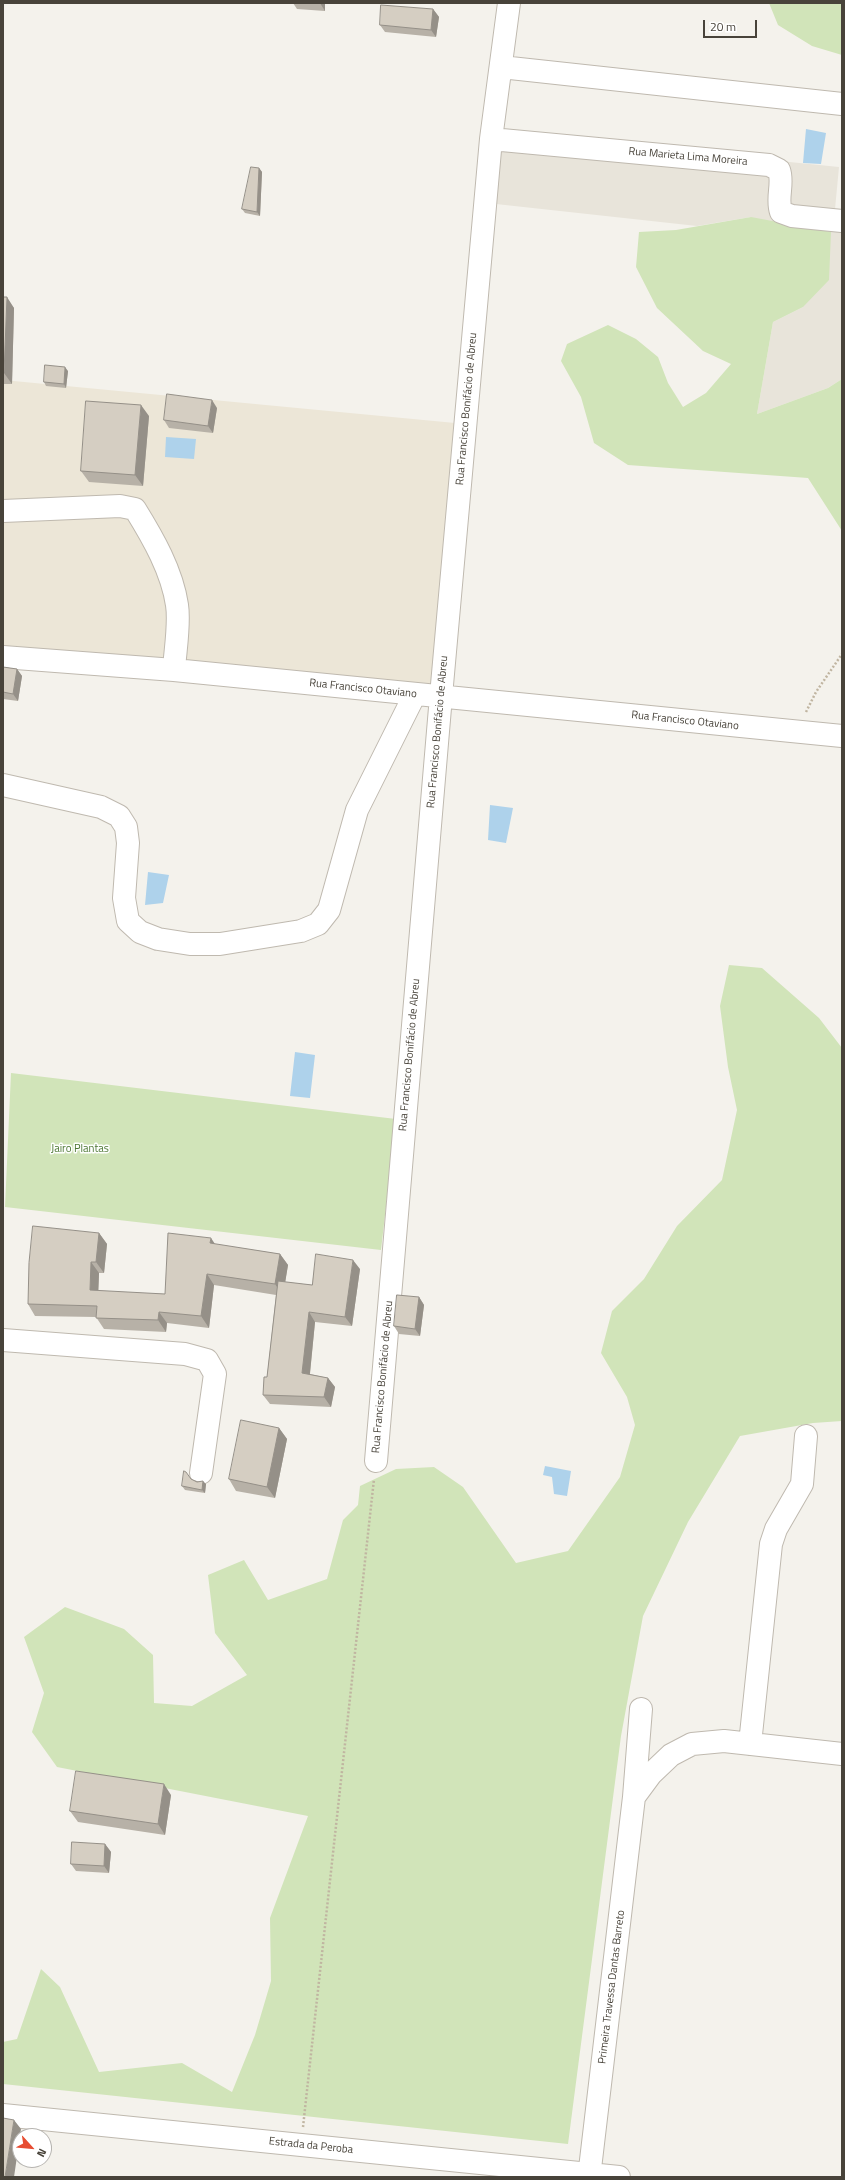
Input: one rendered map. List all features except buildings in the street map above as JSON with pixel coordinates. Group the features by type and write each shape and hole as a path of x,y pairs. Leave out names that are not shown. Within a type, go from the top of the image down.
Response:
{"street":[{"name":"Rua Francisco Bonifácio de Abreu","path":"376,1461 441,696 491,139 509,3"},
{"path":"501,67 842,104"},
{"name":"Rua Marieta Lima Moreira","path":"491,139 769,165 779,170 782,177 779,200 782,212 792,216 842,221"},
{"path":"3,511 120,506 135,510 160,554 172,581 178,606 174,670"},
{"name":"Rua Francisco Otaviano","path":"3,657 174,670 842,736"},
{"path":"3,785 102,807 119,816 126,827 128,843 124,898 128,921 140,932 158,939 182,943 220,944 301,931 318,924 329,910 357,810 415,694"},
{"path":"3,1340 185,1354 207,1360 215,1374 202,1473"},
{"path":"750,1744 771,1544 779,1524 802,1484 806,1436"},
{"name":"Primeira Travessa Dantas Barreto","path":"590,2176 634,1797 641,1709"},
{"name":"Primeira Travessa Dantas Barreto","path":"634,1797 651,1774 671,1755 692,1744 724,1741 842,1754"},
{"name":"Estrada da Peroba","path":"3,2115 301,2145 466,2169 619,2177"}],"path":[{"path":"795,732 816,692 842,654"},
{"path":"301,2145 376,1461"}],"shaded area":[{"path":"502,133 839,167 835,209 842,210 842,379 828,388 757,414 773,322 803,307 751,217 697,226 496,204"},
{"path":"3,380 455,423 435,688 3,647"}],"green space":[{"path":"769,3 842,3 842,55 812,46 778,25"},
{"path":"751,217 831,232 829,280 803,307 773,322 757,414 828,388 842,379 842,531 808,478 628,465 594,443 581,397 561,361 567,344 608,325 636,339 658,357 668,383 683,407 706,393 731,364 703,351 657,308 636,267 639,232 676,230"},
{"path":"729,965 762,968 819,1018 842,1048 842,1421 813,1423 740,1436 688,1522 643,1616 621,1736 568,2144 3,2084 3,2042 17,2039 41,1969 60,1987 99,2072 182,2063 232,2092 255,2035 271,1981 270,1918 308,1816 57,1767 32,1732 44,1693 24,1637 65,1607 124,1629 153,1655 154,1703 192,1706 247,1675 215,1633 208,1575 244,1560 268,1600 327,1579 343,1520 358,1505 360,1486 396,1469 434,1467 463,1487 516,1563 568,1551 620,1477 635,1425 627,1397 601,1353 612,1311 644,1279 677,1226 722,1180 737,1110 728,1067 720,1006"},
{"name":"Jairo Plantas","path":"11,1073 396,1119 381,1250 5,1207"}],"water":[{"path":"806,129 826,133 821,164 803,163"},
{"path":"166,437 196,439 194,459 165,457"},
{"path":"490,805 513,808 506,843 488,840"},
{"path":"148,872 169,875 163,903 145,905"},
{"path":"295,1052 315,1055 310,1098 290,1096"},
{"path":"545,1466 571,1471 567,1496 554,1494 552,1477 543,1475"}]}
